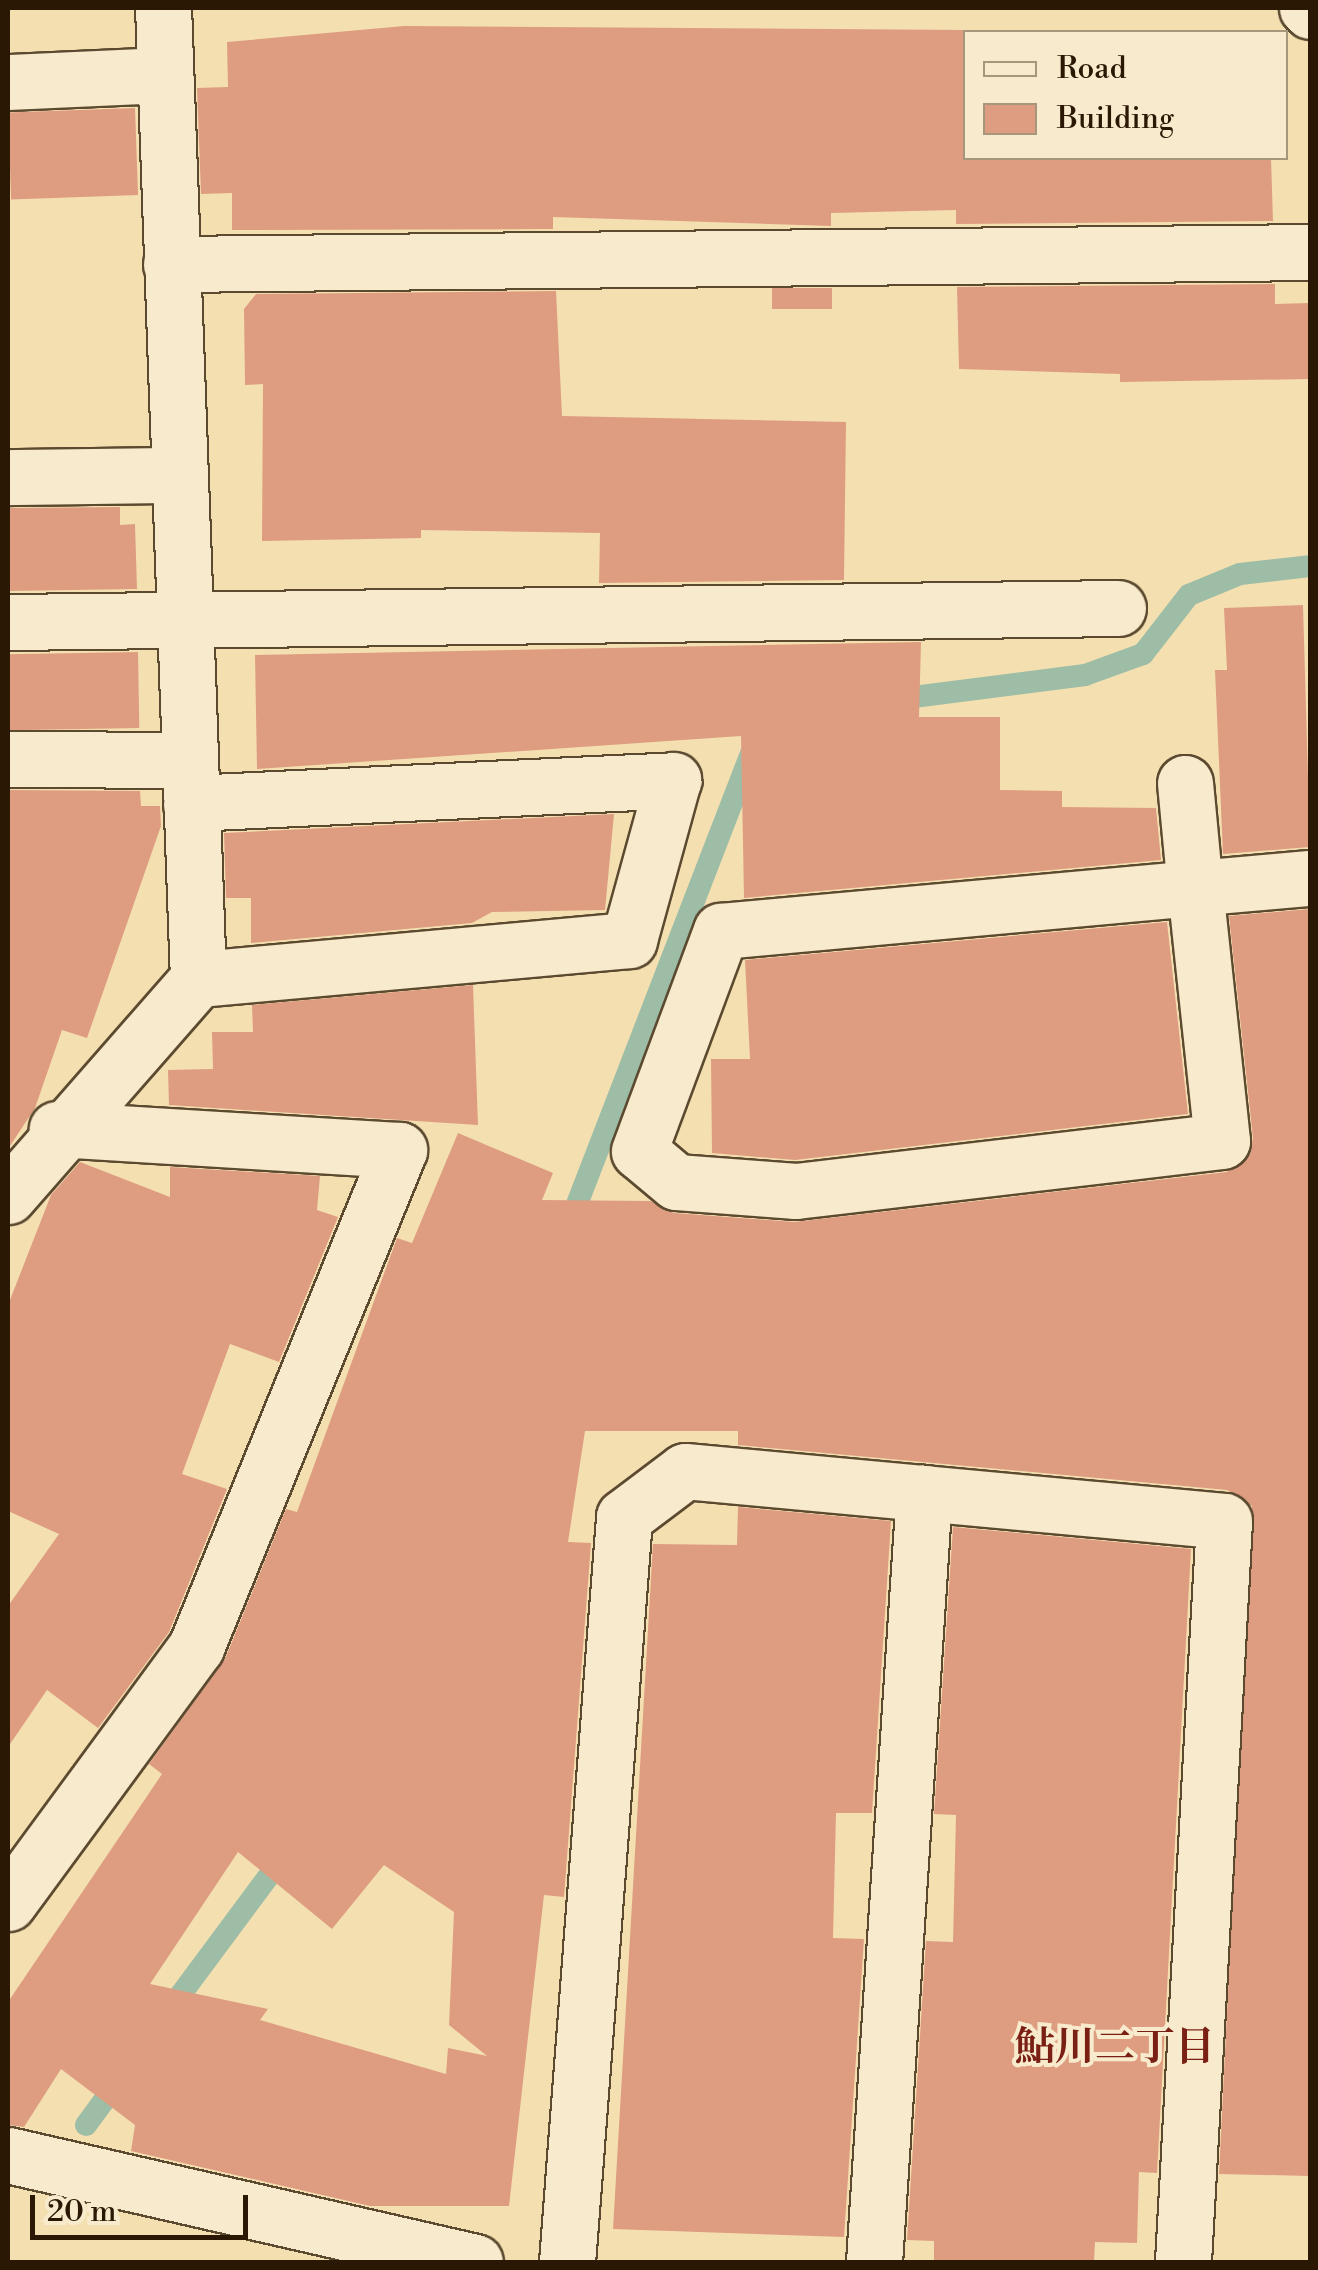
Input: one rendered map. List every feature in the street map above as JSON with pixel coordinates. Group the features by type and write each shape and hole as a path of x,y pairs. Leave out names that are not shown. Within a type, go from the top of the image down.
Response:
{"street":[{"path":"163,8 198,979"},
{"path":"8,82 164,76"},
{"path":"171,264 1310,252"},
{"path":"8,477 178,475"},
{"path":"8,622 1118,608"},
{"path":"8,760 190,782 673,780 629,940 198,979 57,1129 8,1196"},
{"path":"1185,783 1195,888 1222,1141 796,1191 676,1182 639,1151 720,931 1195,888 1310,878"},
{"path":"8,1902 196,1647 400,1150 57,1129"},
{"path":"566,2262 624,1517 686,1470 1224,1521 1183,2262"},
{"path":"874,2262 924,1493"},
{"path":"8,2154 476,2262"}],"building":[{"path":"404,26 966,30 963,160 1271,160 1273,221 956,224 956,210 831,213 831,226 553,217 553,229 232,230 232,193 201,194 197,88 228,87 227,42"},
{"path":"135,108 138,195 11,199 8,112"},
{"path":"1275,284 1275,304 1310,303 1310,379 1120,382 1120,374 959,369 957,287"},
{"path":"772,288 832,288 832,309 772,309"},
{"path":"556,291 562,416 846,422 844,580 599,583 600,533 421,530 421,538 262,541 263,384 245,385 244,309 256,294"},
{"path":"120,507 120,525 135,524 137,589 8,591 8,508"},
{"path":"1303,605 1310,847 1223,854 1215,670 1227,670 1224,608"},
{"path":"921,642 919,717 1000,717 1000,790 1062,791 1062,807 1156,808 1161,860 744,898 741,736 257,769 255,655"},
{"path":"138,652 139,728 9,730 8,654"},
{"path":"8,790 140,791 141,806 160,806 161,826 87,1038 62,1030 35,1108 8,1149"},
{"path":"614,814 605,910 492,912 472,923 251,943 251,898 226,898 224,833"},
{"path":"1310,909 1310,2176 1219,2174 1252,1506 1227,1490 738,1445 738,1431 585,1431 568,1542 591,1543 564,1897 544,1895 509,2206 370,2206 131,2151 135,2125 61,2069 24,2127 8,2125 8,2002 162,1774 149,1764 225,1659 286,1509 297,1512 397,1238 412,1243 458,1133 553,1173 542,1200 650,1201 674,1213 794,1222 1227,1172 1250,1154 1253,1138 1229,916","holes":["238,1852 332,1929 384,1865 454,1912 449,2025 487,2056 448,2048 446,2074 260,2020 268,2009 150,1984"]},
{"path":"1167,922 1188,1114 795,1160 712,1153 711,1059 750,1059 745,960"},
{"path":"473,985 478,1125 169,1105 168,1070 213,1069 212,1032 253,1032 252,1005"},
{"path":"80,1162 170,1197 170,1167 320,1176 317,1210 338,1217 279,1362 230,1344 182,1474 227,1489 169,1632 98,1728 47,1690 8,1747 8,1606 59,1534 8,1511 8,1305 51,1195"},
{"path":"738,1507 891,1521 872,1813 836,1813 833,1938 864,1939 844,2237 613,2229 653,1544 737,1545"},
{"path":"953,1527 1191,1549 1157,2173 1139,2172 1137,2243 1095,2242 1094,2262 934,2262 934,2241 907,2240 926,1941 953,1942 956,1815 934,1814"}],"waterway":[{"path":"890,700 1085,675 1143,654 1189,595 1240,574 1310,566"},
{"path":"567,1230 755,743"},
{"path":"167,2013 285,1854"},
{"path":"86,2125 119,2080"}],"district":[{"name":"鮎川二丁目","path":"1115,2048"}]}
